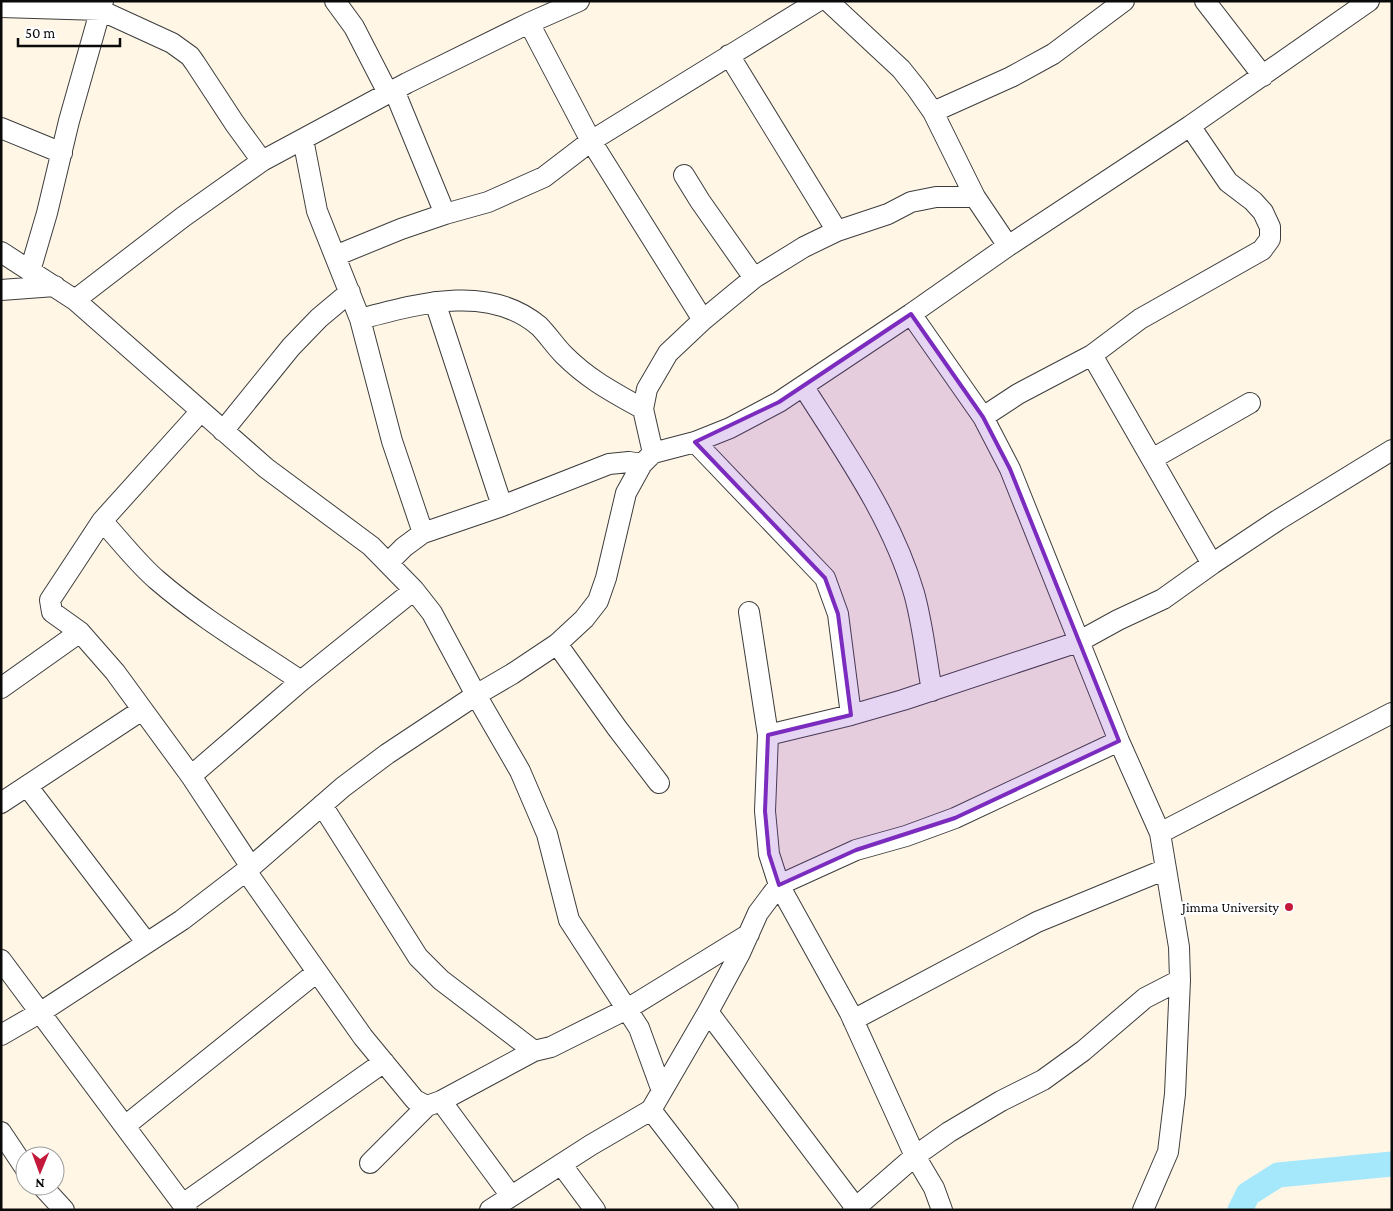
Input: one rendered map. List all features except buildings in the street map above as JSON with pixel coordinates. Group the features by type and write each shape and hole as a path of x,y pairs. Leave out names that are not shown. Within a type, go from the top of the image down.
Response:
{"street":[{"path":"335,1 354,27 391,92 445,214"},
{"path":"335,256 401,229 488,202 544,177 591,141 818,1"},
{"path":"828,1 901,70 933,112 975,197 1008,246"},
{"path":"933,112 1011,76 1053,54 1124,1"},
{"path":"1205,1 1263,76"},
{"path":"388,563 404,547 423,533 502,506 609,464 648,458 695,442 730,428 779,402 911,314 1008,246 1190,126 1369,1"},
{"path":"75,300 183,217 262,161 391,92 575,2"},
{"path":"30,271 101,6"},
{"path":"1,8 101,6 172,43 190,56 262,161"},
{"path":"529,23 591,141 703,320"},
{"path":"729,55 837,232"},
{"path":"983,417 1018,394 1092,355 1140,318 1262,250 1270,239 1270,227 1263,212 1253,200 1228,182 1190,126"},
{"path":"1,128 62,153"},
{"path":"303,139 317,211 360,319 392,441 423,533"},
{"path":"684,174 700,201 754,278"},
{"path":"1,1035 42,1012 182,920 249,869 343,786 387,754 557,644 584,620 598,601 606,578 626,493 648,458 643,409 647,388 668,353 703,320 754,278 804,247 837,232 888,214 911,202 936,197 975,197"},
{"path":"1,252 75,300 266,468 371,546 414,590 432,614 451,646 476,695 520,771 547,834 569,920 639,1028 662,1092"},
{"path":"1,290 55,286"},
{"path":"223,431 291,347 319,318 350,292"},
{"path":"360,319 444,300 491,302 518,313 539,327 564,356 594,382 643,409"},
{"path":"435,302 502,506"},
{"path":"911,314 983,417 1010,469 1078,642 1160,833 1180,947 1175,1094 1168,1152 1143,1210"},
{"path":"1092,355 1212,564"},
{"path":"803,386 865,482 900,555 914,594 932,691"},
{"path":"1152,459 1250,403"},
{"path":"201,411 102,521 50,600 52,612 80,632 116,672 191,776 249,869 317,972 363,1037 415,1100 434,1104 511,1196"},
{"path":"695,442 825,578 838,614 851,715"},
{"path":"768,735 851,715 932,691 1078,642 1162,599 1278,520 1392,450"},
{"path":"102,521 155,579 202,616 301,680"},
{"path":"191,776 301,680 414,590"},
{"path":"749,612 768,735 765,811 769,854 779,885 853,1020 915,1156 934,1188 942,1210"},
{"path":"1,688 80,632"},
{"path":"557,644 659,783"},
{"path":"1,803 142,710"},
{"path":"1160,833 1392,713"},
{"path":"490,1210 561,1164 651,1110 708,1012 758,913 779,885 856,850 906,836 954,818 1119,741"},
{"path":"27,786 146,942"},
{"path":"322,805 418,957 441,980 534,1051"},
{"path":"853,1020 1038,922 1166,869"},
{"path":"370,1163 434,1104 534,1051 551,1047 627,1009 749,934"},
{"path":"1,960 42,1012 185,1207 384,1062"},
{"path":"125,1126 317,972"},
{"path":"708,1012 854,1209 915,1156 949,1132 993,1105 1043,1080 1084,1051 1144,998 1180,980"},
{"path":"651,1110 728,1210"},
{"path":"1,1132 15,1153"},
{"path":"561,1164 595,1210"},
{"path":"51,1196 64,1210"}],"highlighted area":[{"path":"911,314 983,417 1010,469 1119,741 955,818 856,850 779,885 769,854 765,811 768,735 851,715 838,614 825,578 695,442 779,402"}],"waterway":[{"path":"1240,1210 1248,1194 1278,1175 1392,1164"}],"place":[{"name":"Jimma University","path":"1289,907"}]}
